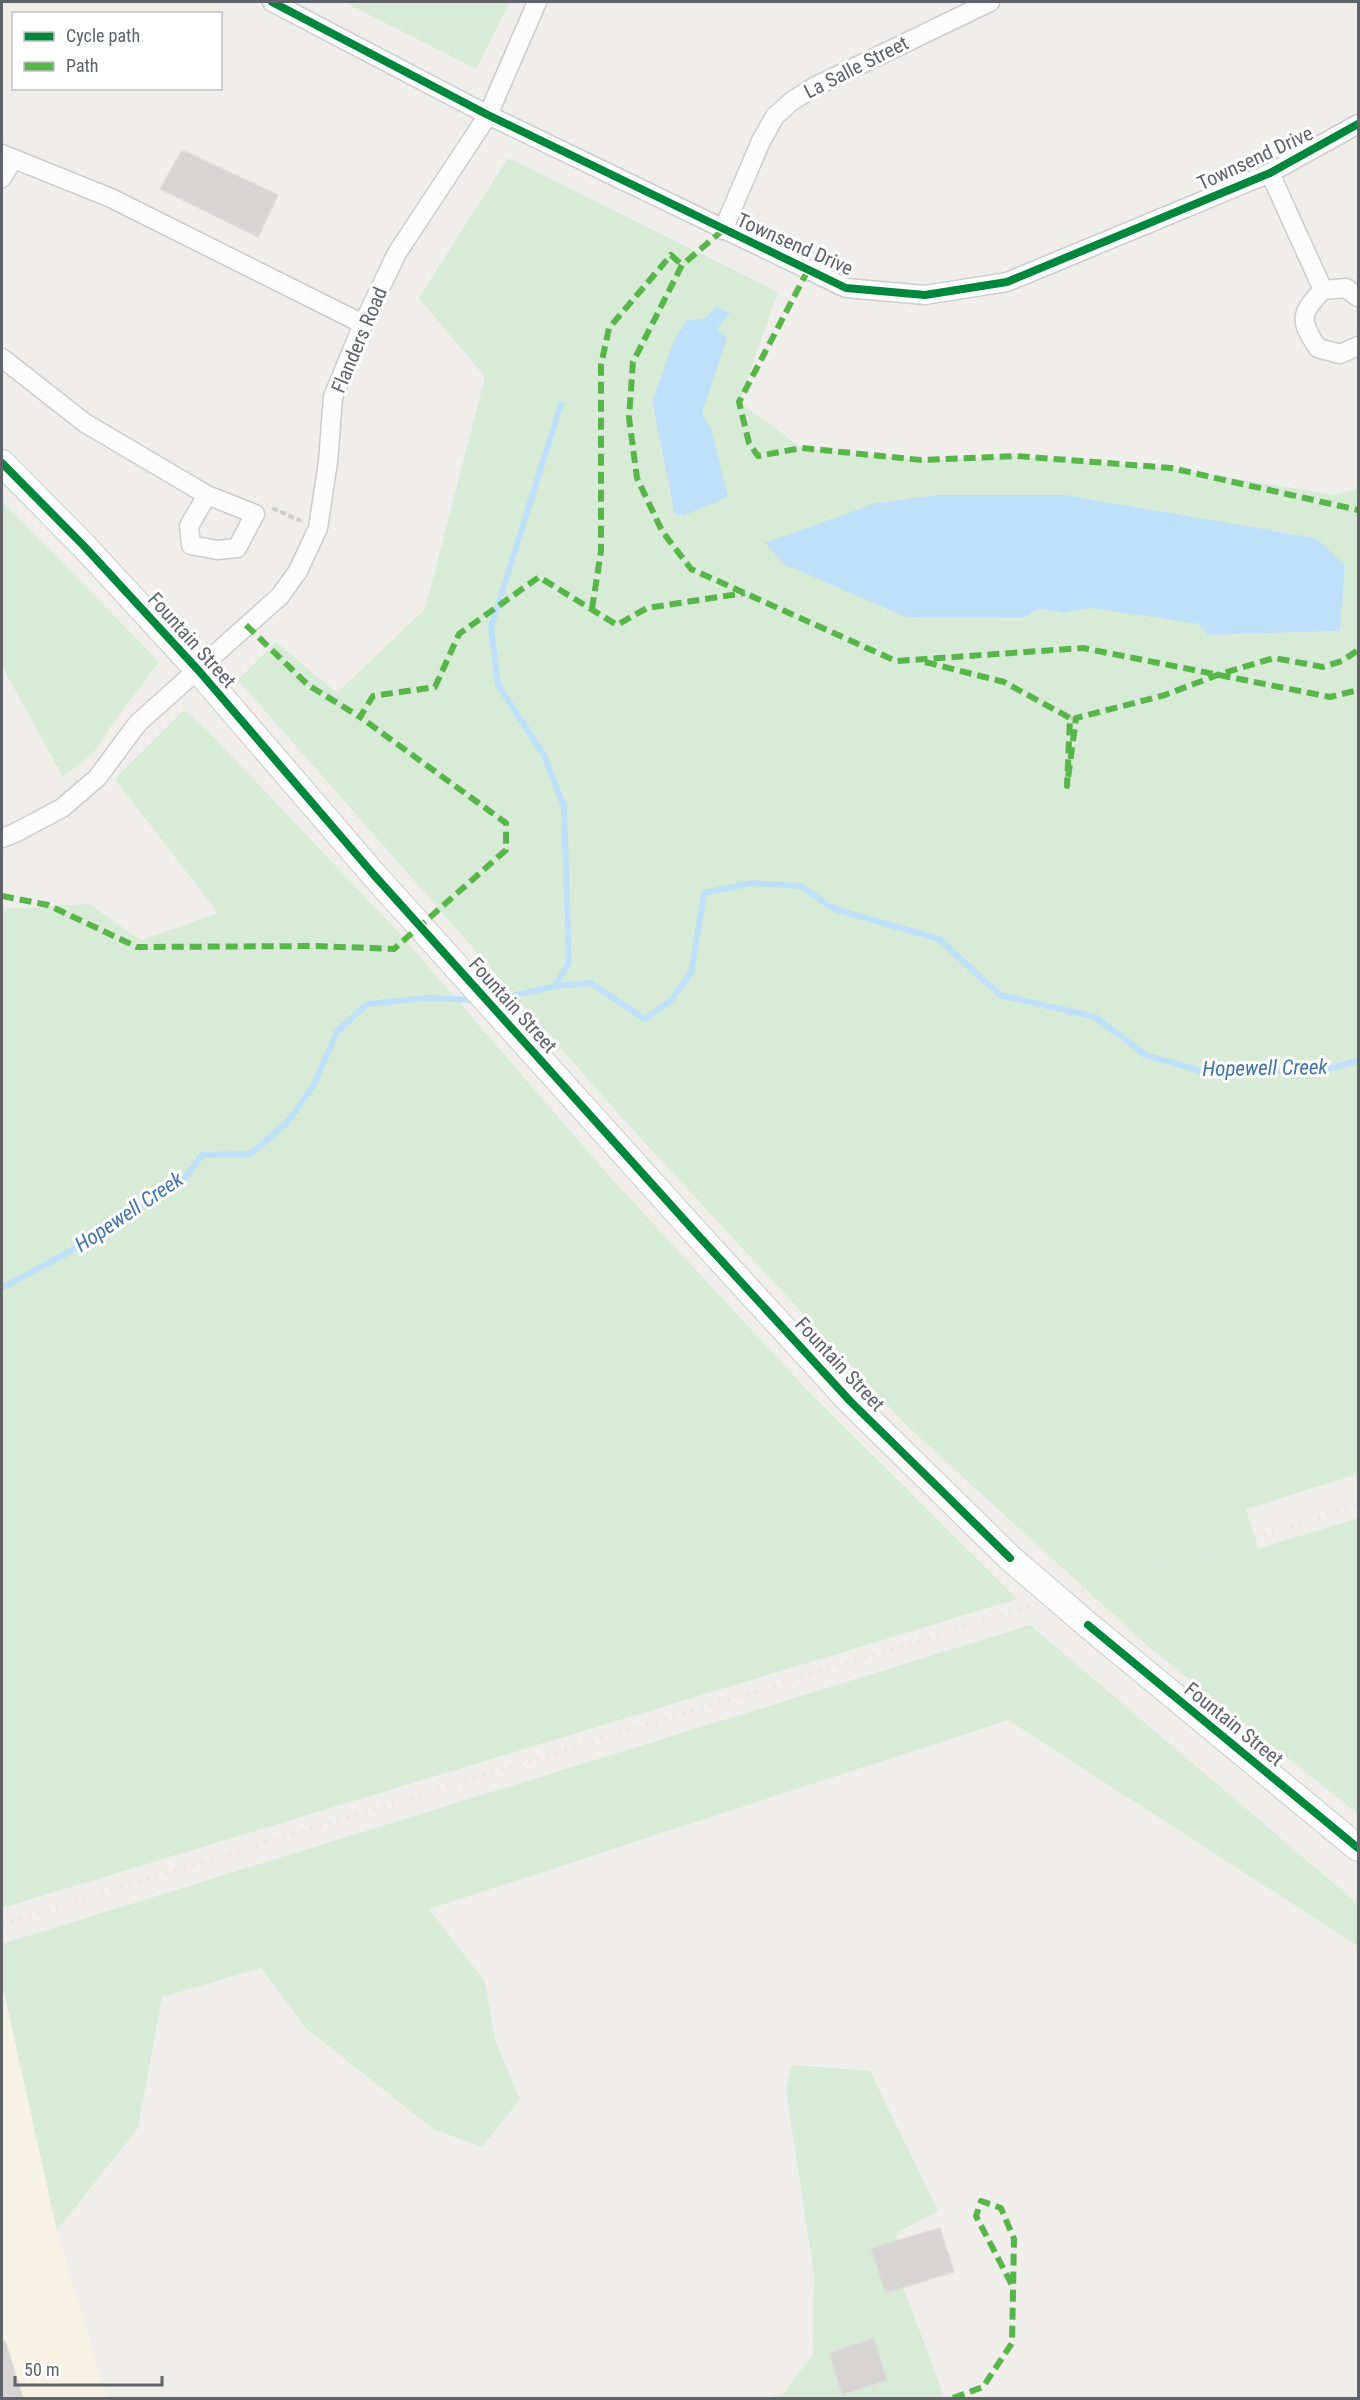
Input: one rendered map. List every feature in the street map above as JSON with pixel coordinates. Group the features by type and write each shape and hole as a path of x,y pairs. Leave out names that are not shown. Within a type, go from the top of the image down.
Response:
{"main road":[{"name":"Fountain Street","path":"2,464 83,545 199,671 374,875 850,1401 1010,1558 1359,1848"}],"street":[{"name":"Townsend Drive","path":"272,2 488,115 846,288 926,295 1007,282 1270,173 1359,124"},
{"name":"Flanders Road","path":"2,838 43,818 97,778 138,723 199,671 280,596 298,571 318,528 328,462 333,397 363,324 398,253 488,115 537,2"},
{"name":"La Salle Street","path":"723,230 761,141 775,116 792,101 816,86 990,2"},
{"path":"2,178 7,157 111,198 363,324"},
{"path":"1270,173 1323,290"},
{"path":"1359,297 1346,288 1323,290 1306,306 1305,329 1318,348 1340,354 1359,346"},
{"path":"2,358 85,423 207,495 255,514 237,548 217,550 191,545 189,526 207,495"}],"path":[{"path":"255,514 270,507 318,528"}],"shaded area":[{"path":"2,1983 57,2230 107,2398 2,2398"}],"green space":[{"path":"344,2 510,2 476,69"},
{"path":"508,158 778,292 739,402 802,448 921,460 1016,456 1171,468 1335,495 1358,488 1358,1474 1246,1509 1258,1549 1358,1518 1358,1814 1150,1648 907,1426 624,1120 238,680 276,642 337,693 425,609 485,377 419,298","holes":["716,307 729,312 717,330 727,338 702,413 711,428 675,515","938,495 1066,495 1314,538 1345,565 1340,631 1208,635 1200,624 1091,608 1063,613 766,543 877,503"]},
{"path":"2,501 159,662 94,752 63,777 2,666"},
{"path":"184,710 205,728 401,935 610,1177 807,1390 1017,1599 2,1908 2,909 89,904 141,940 218,913 115,779"},
{"path":"1030,1625 1358,1904 1358,1946 1008,1720 429,1909 485,1982 495,2040 520,2099 482,2147 433,2129 306,2028 261,1968 162,1997 138,2128 57,2230 2,1983 2,1944"},
{"path":"792,2065 870,2071 938,2211 898,2232 890,2253 943,2393 941,2398 770,2398 783,2394 813,2354 814,2274 786,2090"}],"water":[{"path":"716,307 730,312 717,330 727,338 702,413 711,428 728,497 685,515 675,515 652,400 675,339 687,320 704,319"},
{"path":"938,495 1066,495 1315,538 1345,565 1340,631 1208,635 1199,624 1091,608 1063,613 1039,609 1023,618 906,617 786,565 765,543 876,503"}],"building":[{"path":"182,150 278,195 258,237 160,189"},
{"path":"940,2228 954,2272 885,2293 871,2248"},
{"path":"874,2338 887,2380 842,2395 829,2353"},
{"path":"5,2341 23,2398 2,2398 2,2342"}],"waterway":[{"path":"555,986 569,963 564,807 544,755 498,685 491,627 561,404"},
{"name":"Hopewell Creek","path":"495,1000 555,986 591,983 645,1019 670,1001 691,973 704,893 751,883 800,886 834,909 939,939 1000,995 1095,1017 1146,1055 1204,1072 1323,1070 1358,1061"},
{"name":"Hopewell Creek","path":"2,1288 100,1235 185,1178 202,1155 250,1154 286,1124 313,1086 337,1032 367,1004 428,998 476,1000"}],"railway":[{"path":"2,1924 1358,1505"}],"marked path":[{"path":"723,230 682,265 633,362 629,418 637,478 662,531 691,569 896,661 1083,648 1330,697 1358,690"},
{"path":"592,609 601,551 601,365 609,328 671,255 682,265"},
{"path":"808,270 739,402 749,443 758,456 802,448 921,460 1016,456 1171,468 1358,510"},
{"path":"2,896 48,905 137,947 316,946 394,949 506,850 506,823 360,717 373,696 435,687 459,634 539,577 617,625 647,608 745,593"},
{"path":"246,625 308,685 360,717"},
{"path":"925,662 1004,682 1070,718 1067,786 1076,718 1165,695 1220,674 1274,658 1323,667 1342,661 1358,650"},
{"path":"953,2398 983,2387 1012,2343 1014,2239 1001,2208 981,2201 976,2216 1012,2285"}],"cycle path":[{"path":"272,2 488,115 846,288 925,295 1007,282 1270,173 1358,124"},
{"path":"2,463 83,545 199,671 374,875 850,1401 1010,1558"},
{"path":"1088,1625 1358,1848"}]}
